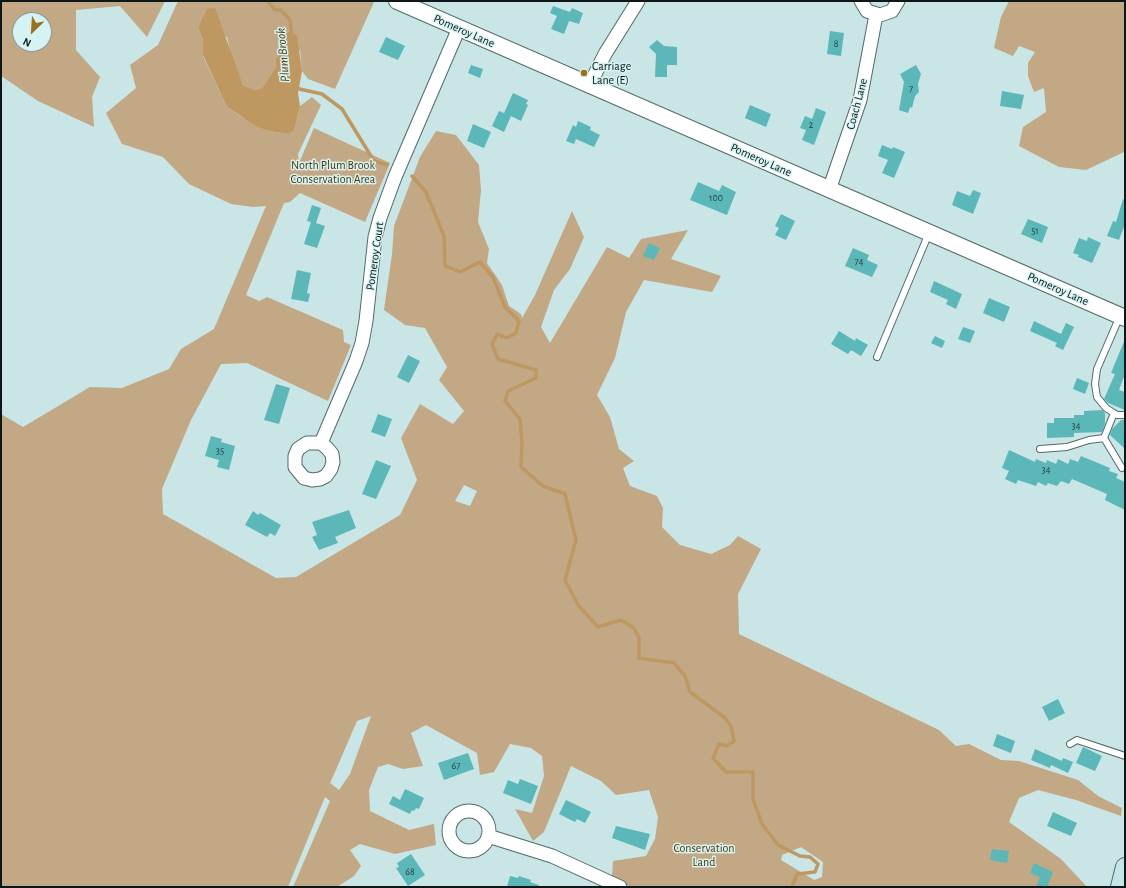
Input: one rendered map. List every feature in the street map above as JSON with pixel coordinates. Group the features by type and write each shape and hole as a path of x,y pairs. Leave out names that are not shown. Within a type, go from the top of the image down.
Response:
{"main road":[{"path":"1120,887 1125,867"}],"street":[{"name":"Pomeroy Lane","path":"397,1 589,86 1122,317"},
{"path":"589,86 605,54 638,1"},
{"path":"861,1 867,11 876,15 889,13 894,9 898,1"},
{"name":"Coach Lane","path":"829,190 860,100 876,15"},
{"name":"Pomeroy Court","path":"321,443 362,343 369,305 375,237 380,218 395,177 459,28"},
{"path":"488,836 552,856 620,887"}],"lane":[{"path":"877,357 929,233"},
{"path":"1122,317 1097,369 1096,384 1097,397 1106,408 1114,413 1125,415"},
{"path":"1104,438 1114,413"},
{"path":"1040,449 1067,447 1089,440 1104,438"},
{"path":"1104,438 1122,468"},
{"path":"1070,744 1077,740 1125,756"}],"green space":[{"path":"1,1 165,1 147,37 120,6 76,10 76,50 100,77 92,97 94,127 38,101 1,76"},
{"path":"178,1 374,2 335,89 308,79 302,71 300,50 284,50 276,58 276,67 262,88 254,90 243,85 231,55 227,37 198,28 203,40 203,56 227,107 240,116 269,131 288,134 294,131 300,106 312,97 321,105 298,154 299,163 314,128 390,163 365,222 300,193 290,202 284,203 246,295 259,301 267,297 343,330 344,342 351,345 328,401 247,363 221,364 191,420 162,489 163,514 276,578 296,577 400,515 417,480 401,438 420,404 453,424 464,411 439,380 447,367 425,328 405,325 384,310 392,254 394,226 420,157 436,131 456,135 479,165 481,190 478,222 489,249 487,263 502,285 509,306 521,314 522,318 535,295 572,211 584,237 570,269 554,290 541,327 550,343 607,247 629,258 641,239 688,230 671,259 721,276 712,292 644,280 626,312 615,358 597,395 610,417 619,449 634,461 623,468 630,486 657,496 663,508 662,527 680,545 711,554 730,545 738,536 761,549 738,594 739,634 939,730 956,746 969,744 1001,760 1019,761 1078,780 1098,796 1122,808 1121,816 1076,800 1038,790 1019,798 1009,822 1061,859 1087,887 631,887 612,877 613,861 646,856 655,839 658,817 649,790 616,795 601,781 571,766 544,832 533,841 515,809 532,813 544,776 542,756 531,748 510,744 494,772 480,775 477,753 426,725 411,733 423,766 403,769 388,764 378,767 369,790 370,811 409,830 434,824 436,845 395,854 360,844 350,850 361,866 354,876 337,887 293,887 330,801 325,797 288,887 1,887 1,414 23,427 90,387 122,388 169,369 181,349 214,329 266,206 253,207 231,204 189,184 163,157 122,144 106,113 136,88 130,65 158,45","holes":["464,485 477,491 470,506 455,501","371,716 350,774 339,790 330,783 357,721","801,847 823,862 822,877 814,880 781,860 782,855"]},
{"path":"1009,1 1125,1 1124,152 1086,170 1059,167 1019,146 1023,127 1046,112 1044,88 1034,92 1028,76 1028,63 1035,52 1019,46 1013,56 994,48 1001,17"}],"water":[{"path":"215,8 243,85 254,90 262,88 276,67 276,58 284,50 281,38 289,32 297,35 302,71 298,93 300,106 294,131 288,134 269,131 256,126 227,107 203,55 203,40 198,28 207,9"}],"building":[{"path":"553,6 570,12 572,8 583,13 579,24 569,21 564,34 551,29 557,16 550,13"},
{"path":"830,31 844,33 841,56 827,54"},
{"path":"386,37 405,46 398,60 379,52"},
{"path":"657,40 664,46 677,47 677,65 667,65 667,77 655,77 656,54 649,47"},
{"path":"471,65 483,69 480,78 468,73"},
{"path":"916,65 921,74 918,84 919,92 915,96 912,108 910,107 908,113 899,110 904,82 900,74"},
{"path":"1002,91 1024,95 1021,109 1000,106"},
{"path":"513,93 528,100 526,104 528,105 521,121 511,116 504,132 492,126 499,111 504,113"},
{"path":"750,105 771,114 766,127 745,118"},
{"path":"816,108 826,112 814,145 802,140 806,130 800,128 805,116 812,119"},
{"path":"578,121 591,127 590,130 600,135 594,147 576,139 574,144 566,141 573,125 576,127"},
{"path":"473,124 491,132 484,148 467,141"},
{"path":"882,145 892,149 893,147 905,152 894,178 882,173 888,160 878,156"},
{"path":"698,182 719,191 722,185 736,192 727,215 690,200"},
{"path":"973,190 981,193 973,214 952,205 957,191 970,196"},
{"path":"1123,199 1125,200 1125,224 1119,240 1107,236 1113,221 1116,222"},
{"path":"312,205 321,208 316,223 325,226 317,248 304,244 311,222 307,221"},
{"path":"781,214 795,221 786,240 775,235 779,228 775,226"},
{"path":"1028,219 1048,227 1042,243 1021,234"},
{"path":"1088,237 1101,243 1092,263 1078,257 1079,255 1073,253 1079,238 1087,241"},
{"path":"649,243 660,248 654,260 643,256"},
{"path":"853,248 869,255 867,260 878,265 872,277 845,266"},
{"path":"297,270 311,273 307,293 310,294 308,302 291,299"},
{"path":"934,281 962,294 956,309 946,304 948,300 930,292"},
{"path":"989,298 1010,307 1004,322 983,313"},
{"path":"1034,321 1061,334 1066,323 1074,327 1063,350 1055,346 1057,343 1030,331"},
{"path":"963,327 975,331 970,343 958,339"},
{"path":"839,331 855,341 856,338 868,345 861,356 851,350 848,354 831,344"},
{"path":"935,336 945,341 942,348 931,343"},
{"path":"1125,339 1125,374 1119,390 1125,392 1125,410 1108,403 1104,399 1115,374 1111,373"},
{"path":"408,355 420,361 409,383 397,377"},
{"path":"1077,378 1089,383 1085,394 1073,389"},
{"path":"276,384 290,388 279,424 264,420"},
{"path":"1102,410 1105,413 1105,424 1102,432 1074,433 1074,437 1047,438 1047,423 1054,423 1054,418 1074,418 1074,415 1084,415 1084,411"},
{"path":"378,414 392,419 385,437 371,432"},
{"path":"1121,420 1125,420 1125,449 1110,435 1112,429"},
{"path":"211,436 222,439 221,442 235,446 229,470 217,467 219,460 205,456"},
{"path":"1009,450 1035,462 1036,459 1046,463 1047,460 1056,464 1058,459 1068,464 1070,459 1078,462 1081,456 1110,468 1109,471 1118,474 1116,478 1125,482 1125,510 1105,500 1107,494 1072,479 1069,484 1061,481 1057,486 1048,483 1046,486 1038,482 1036,486 1018,480 1016,484 1005,479 1009,471 1002,468"},
{"path":"376,460 391,466 376,499 362,494"},
{"path":"349,510 356,528 335,537 338,543 319,550 312,537 317,535 312,522"},
{"path":"253,511 258,515 260,513 281,525 275,536 270,533 267,537 245,525"},
{"path":"1058,699 1065,713 1049,721 1042,707"},
{"path":"997,734 1015,741 1011,753 993,746"},
{"path":"1083,747 1102,756 1095,771 1076,763"},
{"path":"1035,749 1062,761 1063,758 1073,762 1068,773 1051,765 1050,768 1031,760"},
{"path":"468,753 474,769 444,780 438,763"},
{"path":"520,779 538,786 531,804 503,793 508,780 518,784"},
{"path":"405,789 424,798 419,809 416,808 414,811 412,810 410,814 389,804 393,796 400,800"},
{"path":"566,800 591,812 585,823 577,819 575,822 559,814"},
{"path":"1053,812 1077,823 1071,836 1047,826"},
{"path":"616,826 650,834 645,850 612,838"},
{"path":"992,849 1009,851 1007,863 990,860"},
{"path":"411,854 425,875 408,886 396,868 399,867 397,863"},
{"path":"1034,863 1053,872 1047,887 1036,887 1040,877 1030,873"},
{"path":"510,876 518,878 519,876 531,880 530,882 539,885 538,887 507,887"}],"waterway":[{"name":"Plum Brook","path":"268,1 275,10 281,10 290,20 292,38"},
{"name":"Plum Brook","path":"295,88 322,94 342,109 374,161 387,165"},
{"name":"Plum Brook","path":"412,176 426,192 444,236 445,266 460,272 480,262 493,277 505,307 519,321 516,333 507,338 497,334 492,344 498,359 536,370 536,378 508,391 505,401 520,419 522,443 521,467 543,486 565,494 576,540 565,580 578,605 598,627 621,620 634,628 639,638 639,658 674,663 685,676 690,692 724,717 731,726 734,741 727,746 719,744 713,758 726,772 753,772 753,799 762,824 778,845 800,856 810,857 818,864 815,872 797,874 792,887"}],"place":[{"name":"Carriage Lane (E)","path":"584,73"}],"park label":[{"name":"North Plum Brook Conservation Area","path":"333,172"},
{"name":"Conservation Land","path":"704,855"}]}
